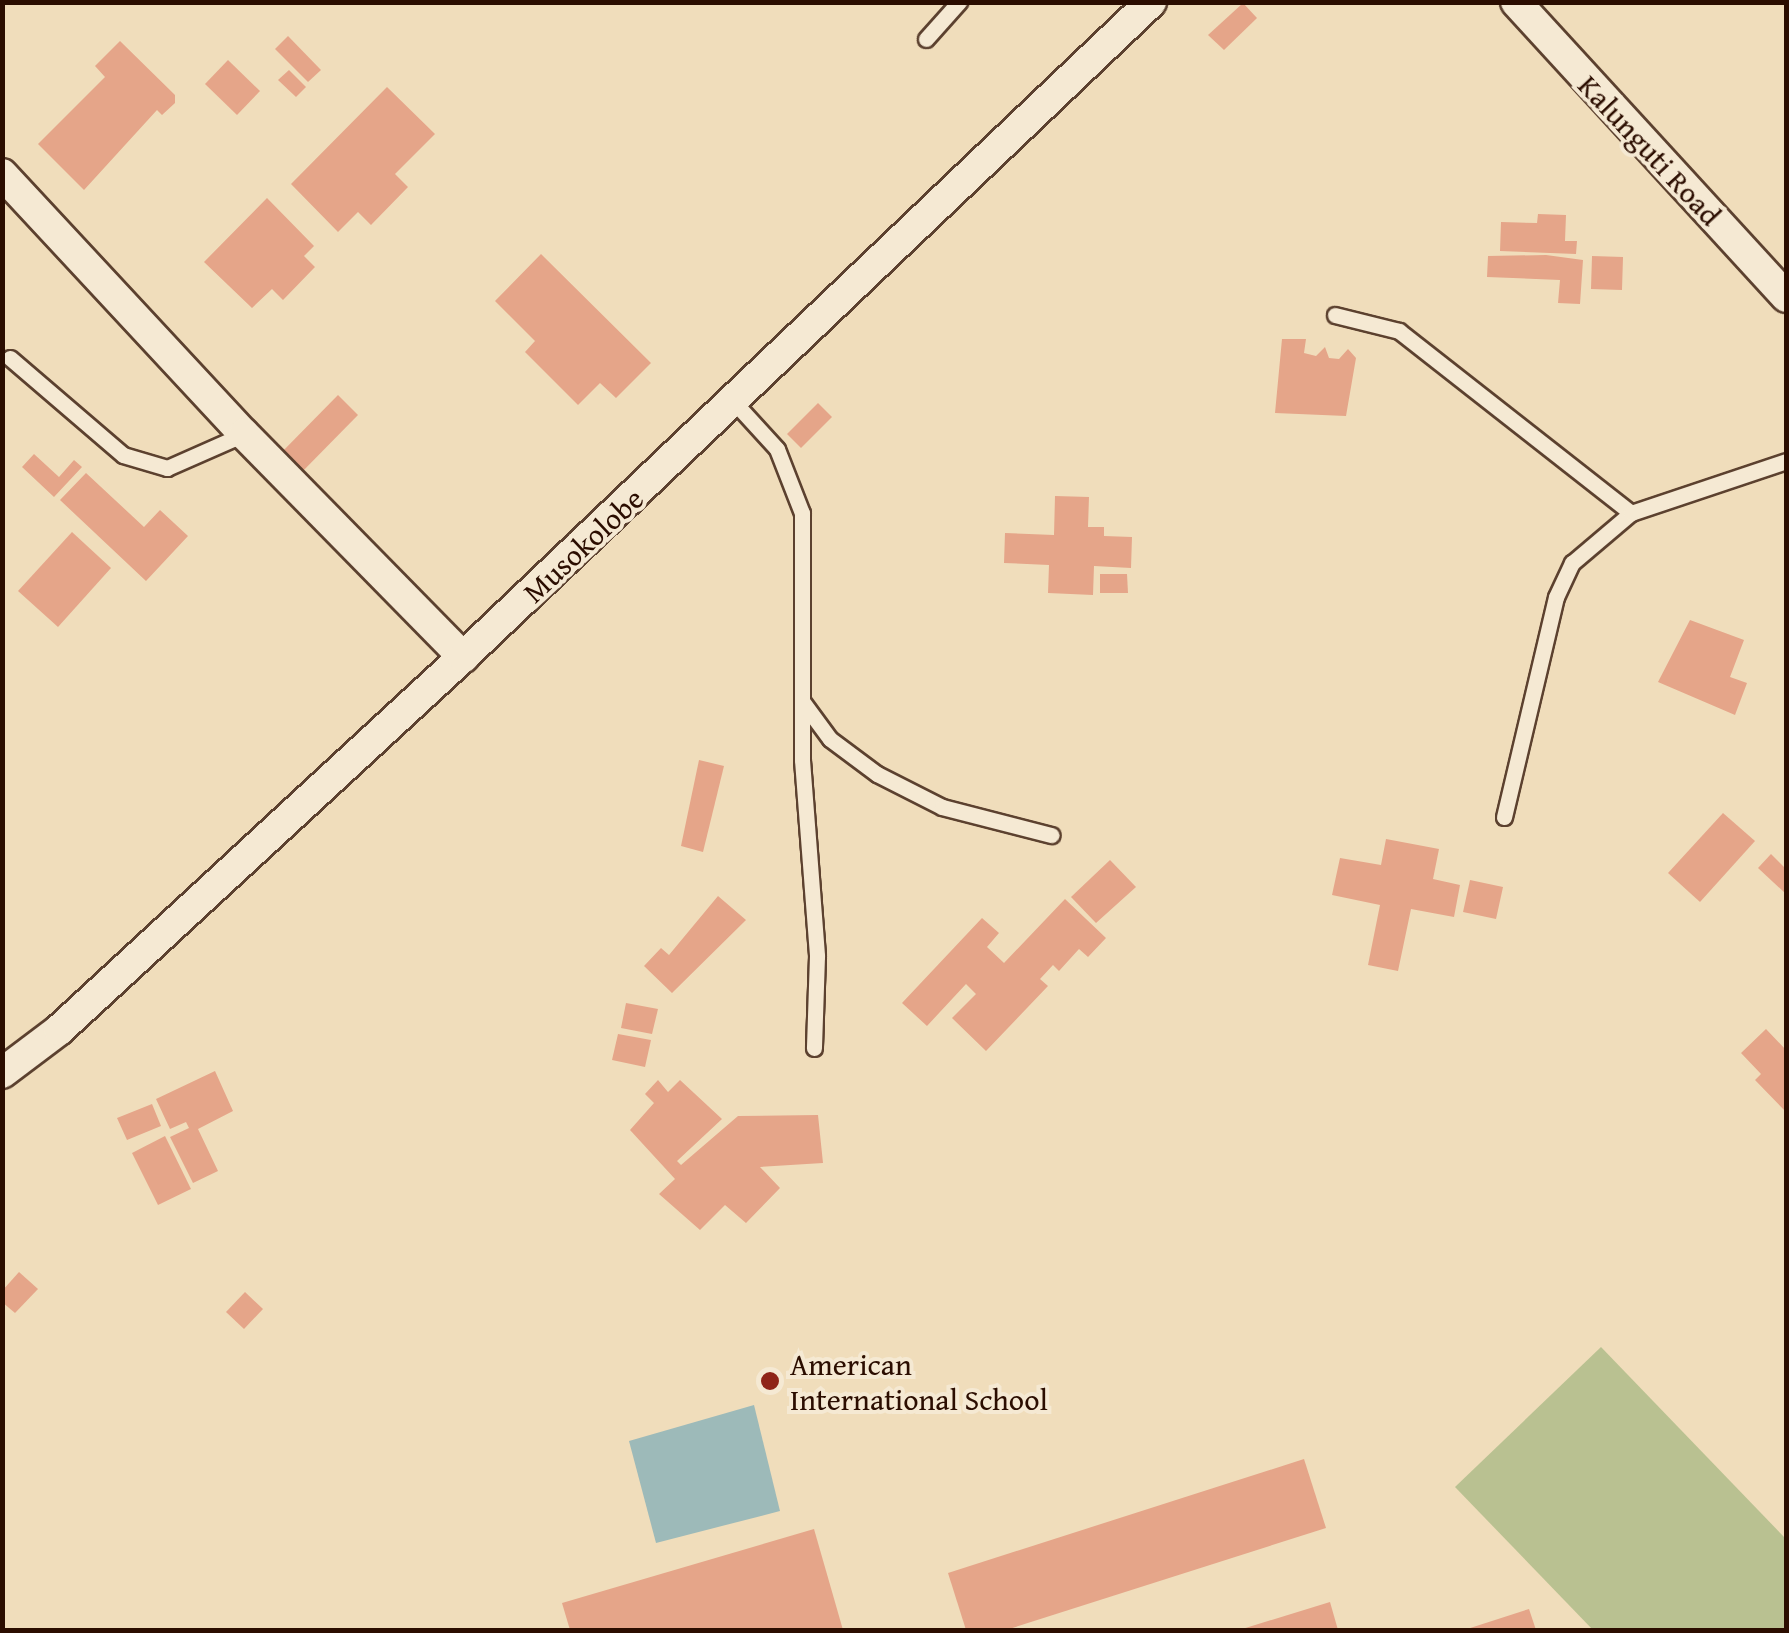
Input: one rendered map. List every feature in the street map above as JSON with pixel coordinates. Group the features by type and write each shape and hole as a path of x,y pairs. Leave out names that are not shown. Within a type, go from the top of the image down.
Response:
{"street":[{"name":"Musokolobe","path":"2,1073 59,1030 463,657 735,403 1151,2"},
{"name":"Kalunguti Road","path":"1516,2 1786,297"},
{"path":"2,174 244,434 463,657"}],"lane":[{"path":"926,38 959,2"},
{"path":"1335,315 1399,331 1630,513"},
{"path":"10,358 123,455 167,468 244,434"},
{"path":"735,403 777,449 795,482 802,513 808,891 817,956 814,1048"},
{"path":"1504,818 1556,597 1572,562 1630,513 1786,461"},
{"path":"802,701 830,739 876,774 942,807 1051,835"}],"green space":[{"path":"1601,1347 1786,1539 1786,1630 1593,1630 1455,1487"}],"water":[{"path":"754,1405 780,1511 656,1543 629,1441"}],"building":[{"path":"1243,3 1257,18 1224,50 1208,35"},
{"path":"288,36 321,70 308,82 275,49"},
{"path":"120,41 175,95 175,103 162,115 157,110 84,190 38,144 105,77 95,66"},
{"path":"228,60 260,91 237,115 205,84"},
{"path":"289,70 306,87 296,97 278,80"},
{"path":"387,87 435,134 395,174 408,187 371,225 358,212 338,232 291,184"},
{"path":"267,198 314,246 304,256 315,267 283,300 272,289 252,308 204,262"},
{"path":"1538,214 1566,215 1565,241 1577,241 1576,254 1500,251 1501,222 1537,223"},
{"path":"541,254 651,363 616,398 600,383 578,405 525,352 535,341 495,301"},
{"path":"1546,255 1583,260 1580,304 1558,303 1560,280 1487,277 1488,256"},
{"path":"1592,256 1623,257 1622,290 1591,289"},
{"path":"1282,339 1306,339 1304,353 1316,356 1325,347 1329,358 1339,359 1348,349 1356,358 1346,416 1275,413"},
{"path":"338,395 358,415 298,476 278,456"},
{"path":"818,403 832,417 801,448 787,434"},
{"path":"34,454 59,477 74,460 82,467 54,497 22,467"},
{"path":"86,473 144,527 160,510 188,536 146,581 60,500"},
{"path":"1055,496 1089,497 1088,527 1104,527 1104,536 1132,537 1131,568 1094,566 1093,595 1048,593 1049,565 1004,563 1005,533 1054,535"},
{"path":"72,532 111,568 58,627 18,591"},
{"path":"1100,574 1127,574 1128,593 1100,593"},
{"path":"1690,620 1744,640 1730,677 1747,683 1735,715 1658,682"},
{"path":"699,760 724,766 703,852 681,846"},
{"path":"1723,813 1755,841 1700,902 1668,873"},
{"path":"1386,839 1439,849 1433,879 1460,885 1454,917 1411,909 1398,971 1368,965 1380,905 1332,895 1340,858 1381,865"},
{"path":"1771,854 1786,869 1786,894 1758,868"},
{"path":"1110,860 1136,887 1096,923 1071,897"},
{"path":"1470,880 1503,887 1496,919 1463,912"},
{"path":"718,896 746,920 672,993 644,966 661,948 669,955"},
{"path":"1065,899 1106,938 1088,957 1079,949 1059,971 1053,965 1040,979 1048,986 986,1051 952,1018 976,994 966,984 927,1026 902,1003 982,918 999,933 987,947 1004,963"},
{"path":"626,1003 658,1009 652,1034 621,1028"},
{"path":"1766,1029 1786,1050 1786,1112 1755,1080 1761,1074 1741,1053"},
{"path":"618,1034 651,1040 645,1067 612,1060"},
{"path":"215,1071 233,1111 198,1129 218,1171 193,1183 170,1137 189,1128 186,1122 170,1129 156,1099"},
{"path":"658,1080 668,1092 680,1080 722,1119 677,1161 681,1165 738,1116 818,1115 823,1163 760,1167 780,1188 746,1223 725,1205 700,1230 659,1194 675,1179 630,1130 654,1103 645,1094"},
{"path":"152,1104 161,1126 127,1140 117,1118"},
{"path":"165,1136 191,1189 158,1205 132,1153"},
{"path":"19,1272 38,1289 15,1313 2,1302 2,1291"},
{"path":"245,1292 263,1309 244,1329 226,1312"},
{"path":"1304,1459 1326,1528 1006,1630 966,1630 948,1573"},
{"path":"814,1529 843,1630 570,1630 562,1603"},
{"path":"1330,1602 1338,1630 1239,1630"},
{"path":"1529,1609 1536,1630 1464,1630"}],"place":[{"name":"American International School","path":"770,1381"}]}
